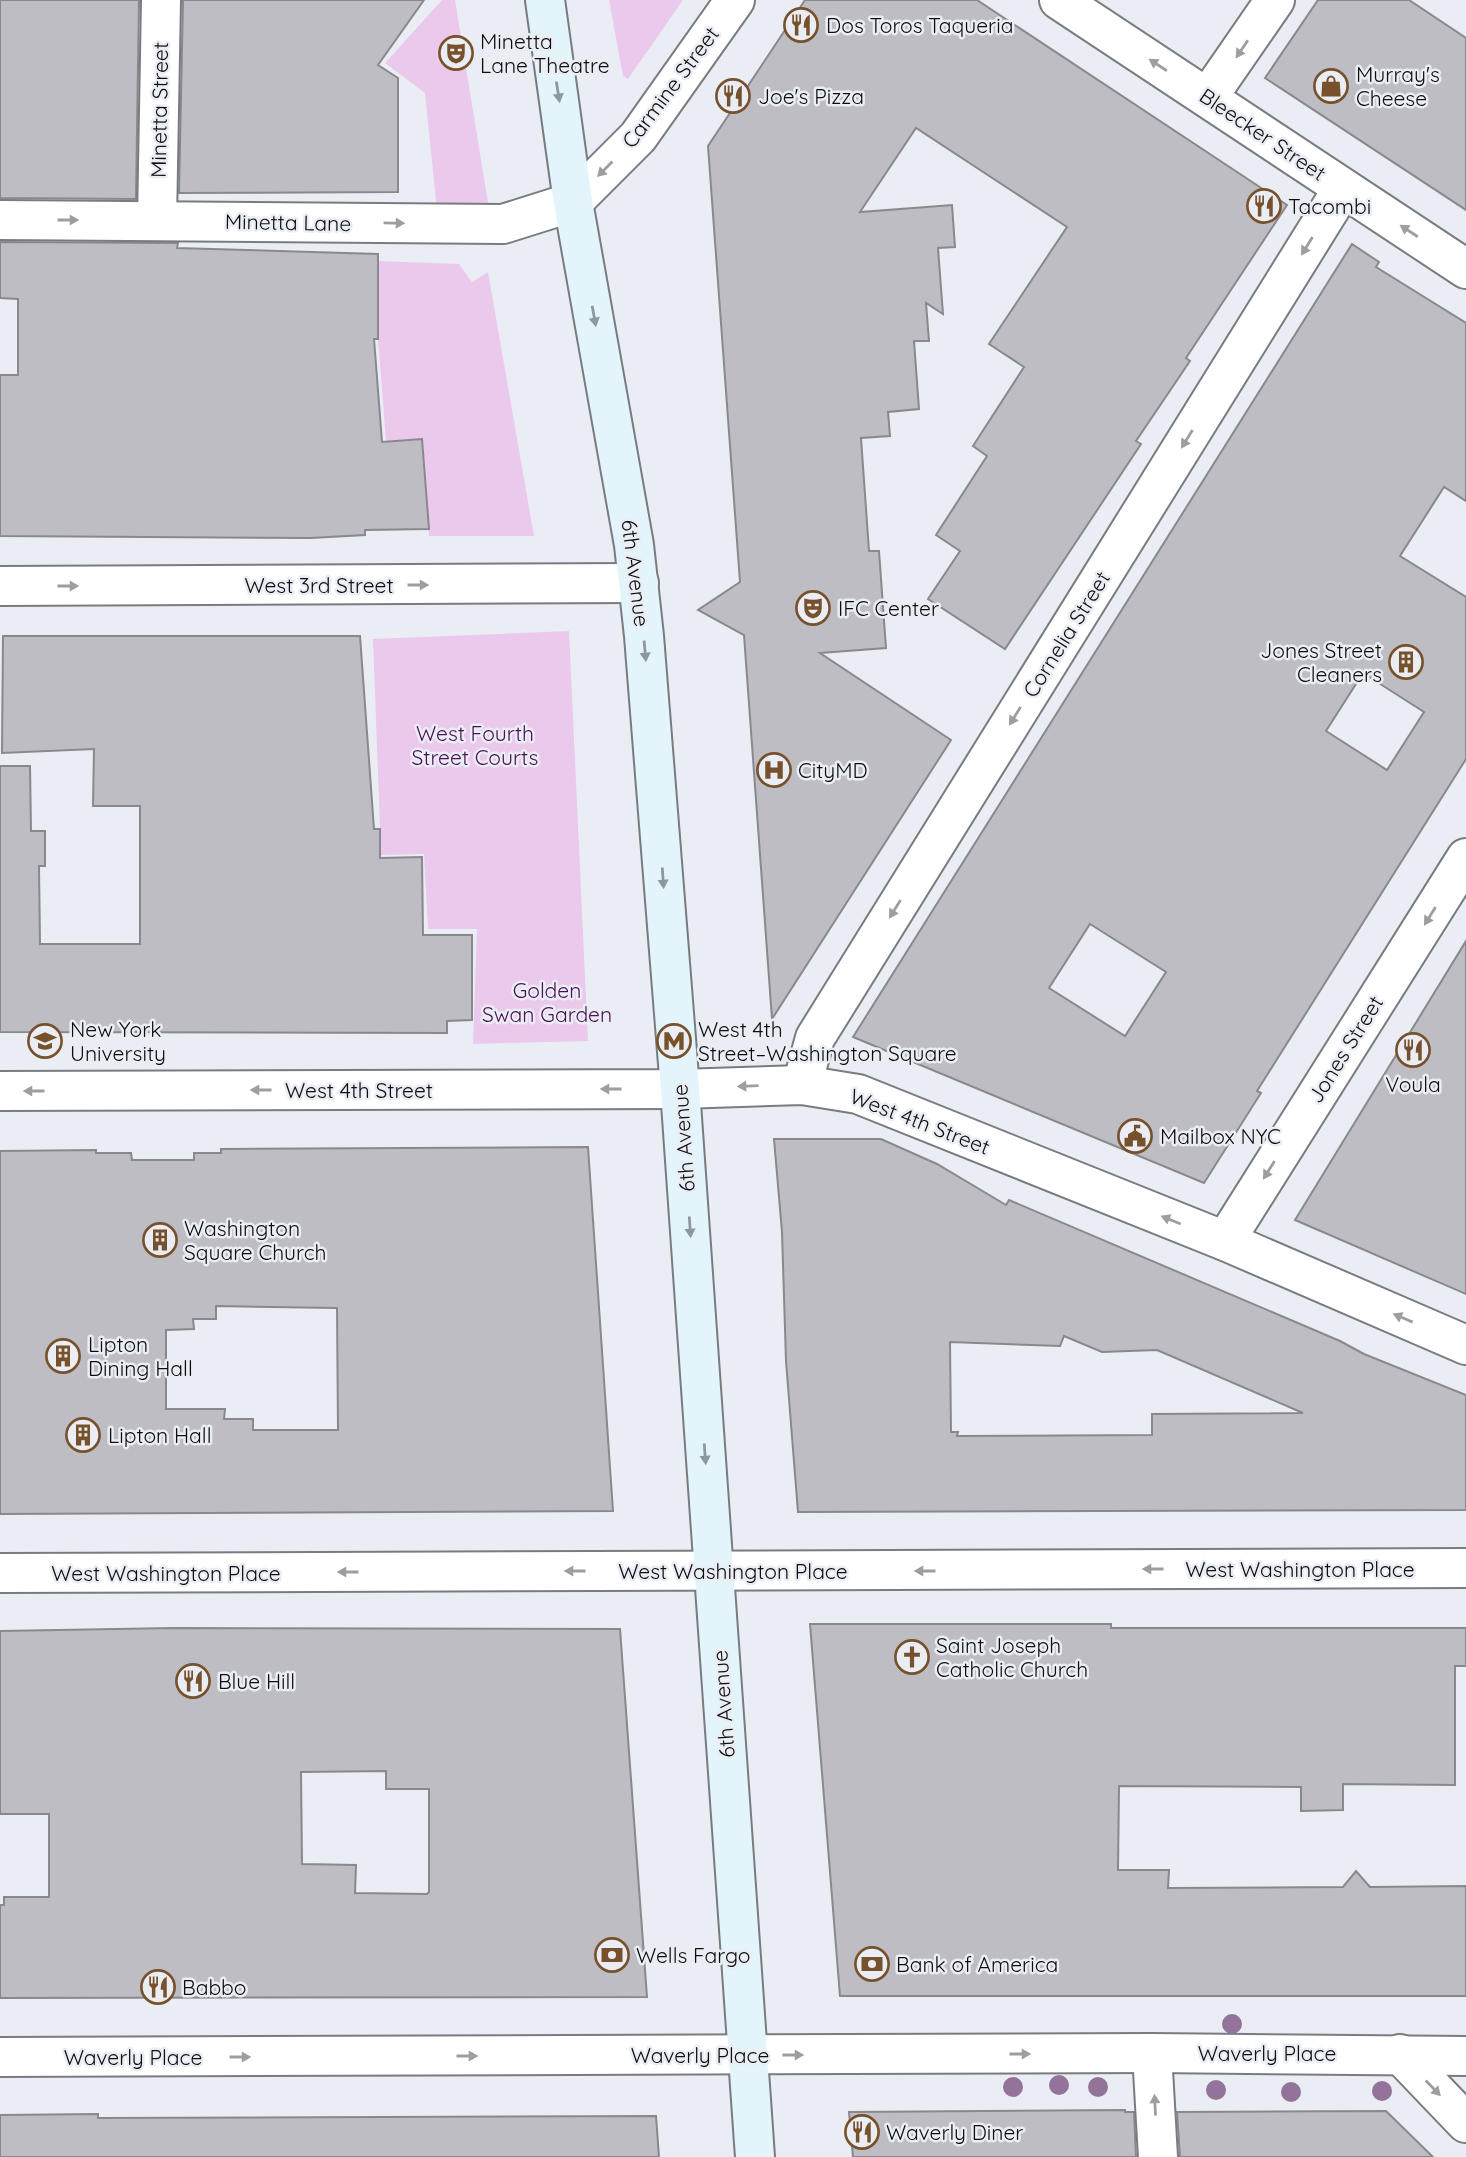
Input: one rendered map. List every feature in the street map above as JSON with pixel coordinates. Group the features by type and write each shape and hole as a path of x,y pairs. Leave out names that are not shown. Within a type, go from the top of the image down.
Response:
{"main road":[{"name":"6th Avenue","path":"545,0 573,202 639,583 680,1089 755,2157"}],"street":[{"name":"Minetta Street","path":"157,220 161,0"},
{"name":"Carmine Street","path":"573,202 638,137 734,0"},
{"name":"Bleecker Street","path":"1059,0 1466,269"},
{"path":"1208,97 1275,0"},
{"name":"Cornelia Street","path":"802,1085 815,1038 1343,188"},
{"name":"Minetta Lane","path":"0,220 503,224 573,202"},
{"name":"West 3rd Street","path":"0,586 639,583"},
{"name":"Jones Street","path":"1225,1241 1466,858"},
{"name":"West 4th Street","path":"0,1091 680,1089 802,1085 858,1094 1225,1241 1466,1345"},
{"name":"West Washington Place","path":"0,1573 1466,1568"},
{"path":"1152,2053 1158,2157"},
{"name":"Waverly Place","path":"0,2057 1152,2053 1466,2056"},
{"path":"1400,2054 1466,2123"}],"green space":[{"path":"442,0 455,0 489,209 437,210 425,93 385,63"},
{"path":"609,0 683,0 628,79 623,76"},
{"path":"378,261 459,264 472,282 488,272 534,536 429,536 422,440 386,441 378,339"},
{"name":"West Fourth Street Courts","path":"569,631 588,1041 473,1044 477,929 428,929 424,854 381,855 373,639"}],"building":[{"path":"0,0 139,0 136,199 0,198"},
{"path":"183,0 424,0 378,65 398,78 398,192 179,193"},
{"path":"805,0 977,0 1287,205 1186,358 1190,361 1136,441 1141,444 1005,649 928,599 960,551 936,535 987,456 973,446 1024,367 989,344 1067,227 916,128 860,212 952,205 955,247 938,248 943,314 926,303 929,341 914,341 919,409 888,412 890,436 861,438 869,551 879,551 886,648 820,653 951,740 772,1019 744,635 698,610 740,582 708,146"},
{"path":"1318,0 1409,0 1466,38 1466,210 1265,78"},
{"path":"0,242 178,243 177,248 378,254 378,339 374,339 382,442 422,439 429,529 365,530 365,535 311,538 0,536 0,375 18,375 18,299 0,298"},
{"path":"1352,244 1379,262 1376,267 1466,323 1466,501 1444,487 1400,556 1466,597 1466,759 1257,1091 1261,1093 1204,1183 853,1037","holes":["1363,673 1424,712 1387,770 1326,731","1090,924 1166,972 1125,1036 1049,988"]},
{"path":"3,636 360,636 374,829 380,829 380,858 422,857 423,935 472,935 472,1020 447,1021 447,1033 0,1032 0,766 30,766 31,831 45,831 45,866 39,866 40,944 140,944 140,806 93,806 94,749 2,753"},
{"path":"1466,941 1466,1294 1295,1220"},
{"path":"774,1139 881,1139 937,1164 1006,1205 1009,1200 1340,1341 1364,1354 1466,1395 1466,1510 798,1512 786,1361 782,1232","holes":["1064,1336 1102,1352 1157,1350 1303,1413 1152,1414 1152,1435 957,1436 958,1432 951,1432 950,1342 1060,1346"]},
{"path":"588,1147 613,1511 0,1514 0,1151 96,1150 96,1153 131,1153 132,1160 194,1160 194,1153 221,1153 221,1149","holes":["216,1306 337,1308 338,1430 253,1430 253,1419 224,1419 225,1409 166,1409 166,1330 194,1329 193,1319 216,1319"]},
{"path":"810,1624 1111,1624 1111,1628 1466,1628 1466,1666 1455,1666 1455,1785 1343,1784 1343,1810 1301,1811 1301,1787 1119,1786 1118,1870 1169,1870 1168,1888 1343,1887 1356,1871 1370,1887 1466,1886 1466,1996 840,1996"},
{"path":"173,1628 620,1629 647,1997 0,1998 0,1905 4,1905 4,1897 49,1897 49,1814 0,1814 0,1631","holes":["386,1771 386,1789 429,1789 427,1894 355,1893 356,1865 302,1864 301,1772"]},
{"path":"1386,2111 1433,2157 1180,2157 1177,2112"},
{"path":"849,2112 1134,2112 1136,2157 853,2157"},
{"path":"98,2114 98,2118 656,2116 659,2157 0,2157 0,2115"}],"place":[{"name":"Dos Toros Taqueria","path":"801,25"},
{"name":"Minetta Lane Theatre","path":"456,53"},
{"name":"Murray's Cheese","path":"1331,86"},
{"name":"Joe's Pizza","path":"733,96"},
{"name":"Tacombi","path":"1264,206"},
{"name":"IFC Center","path":"813,608"},
{"name":"Jones Street Cleaners","path":"1406,662"},
{"name":"CityMD","path":"774,770"},
{"name":"New York University","path":"45,1041"},
{"name":"West 4th Street–Washington Square","path":"674,1041"},
{"name":"Voula","path":"1413,1050"},
{"name":"Mailbox NYC","path":"1135,1136"},
{"name":"Washington Square Church","path":"160,1240"},
{"name":"Lipton Dining Hall","path":"63,1356"},
{"name":"Lipton Hall","path":"83,1435"},
{"name":"Saint Joseph Catholic Church","path":"912,1657"},
{"name":"Blue Hill","path":"193,1681"},
{"name":"Wells Fargo","path":"612,1955"},
{"name":"Bank of America","path":"872,1964"},
{"name":"Babbo","path":"158,1987"},
{"name":"Waverly Diner","path":"862,2132"}],"park label":[{"name":"Golden Swan Garden","path":"547,1002"}]}
